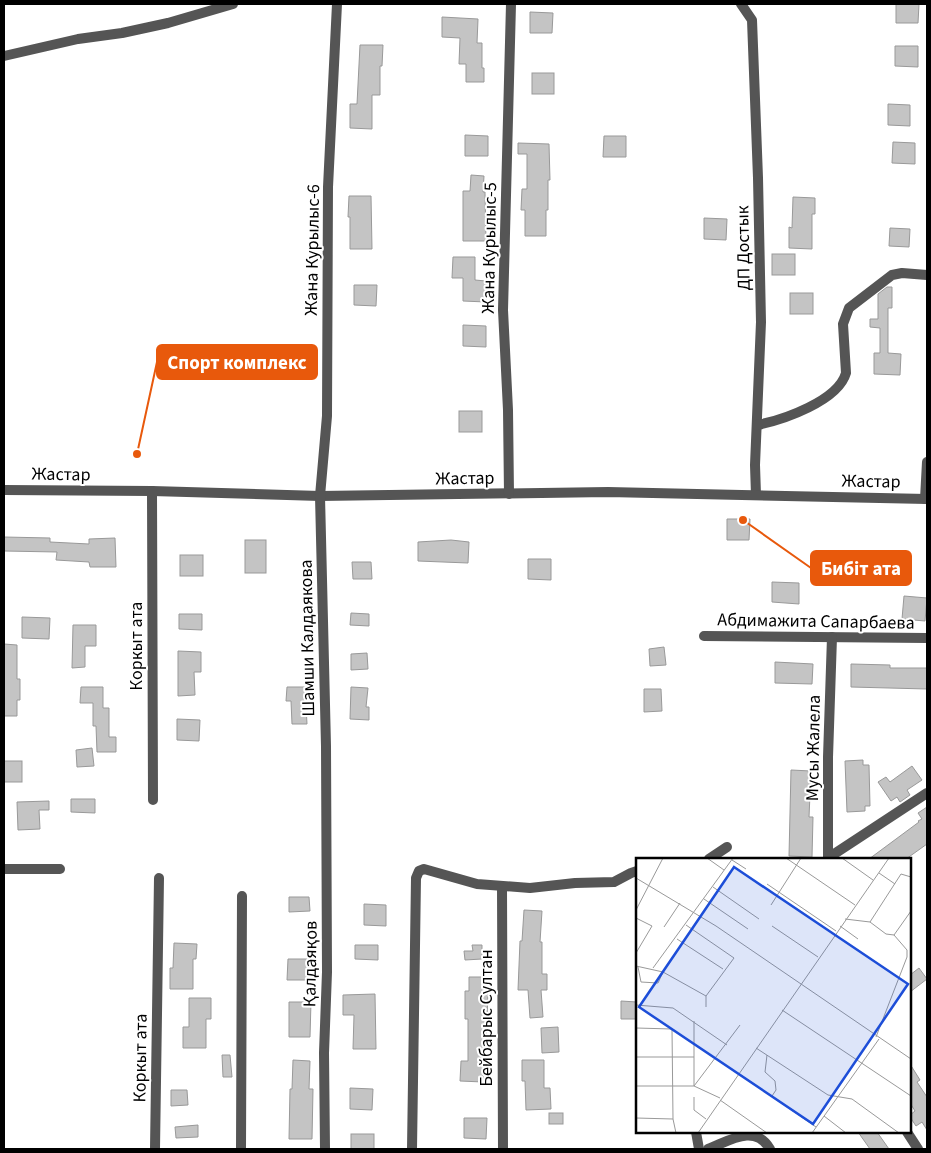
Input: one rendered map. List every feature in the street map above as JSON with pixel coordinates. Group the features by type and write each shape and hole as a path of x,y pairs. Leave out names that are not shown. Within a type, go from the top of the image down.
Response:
{"street":[{"path":"4,56 78,39 122,33 168,23 233,4"},
{"name":"Жана Курылыс-6","path":"320,496 326,416 328,188 337,4"},
{"name":"Жана Курылыс-5","path":"509,494 508,410 503,310 511,4"},
{"name":"ДП Достык","path":"741,4 752,20 758,178 761,322 755,472 756,495"},
{"path":"757,425 777,421 804,410 835,390 844,380 846,373 843,324 849,308 892,275 902,273 927,275"},
{"path":"926,499 927,462"},
{"name":"Жастар","path":"4,490 152,491 320,496 608,492 926,499"},
{"name":"Коркыт ата","path":"152,491 153,800"},
{"name":"Шамши Калдаякова","path":"320,496 326,779"},
{"name":"Абдимажита Сапарбаева","path":"704,636 927,638"},
{"name":"Мусы Жалела","path":"828,858 828,757 832,637"},
{"name":"Қалдаяқов","path":"325,1149 324,1053 327,972 326,779"},
{"path":"830,858 927,793"},
{"path":"710,858 727,847"},
{"path":"4,869 60,869"},
{"path":"412,1149 416,878 419,871 424,869 477,884 530,888 575,883 614,882 636,871"},
{"name":"Коркыт ата","path":"155,1149 159,878"},
{"name":"Бейбарыс Султан","path":"502,887 503,1149"},
{"path":"241,1149 242,896"},
{"path":"696,1133 699,1149"},
{"path":"908,1133 918,1149"},
{"path":"708,1149 742,1136 756,1135 765,1140 770,1149"}],"building":[{"path":"896,4 919,4 918,23 896,23"},
{"path":"530,12 553,13 552,33 530,33"},
{"path":"442,17 478,19 477,43 482,43 484,82 466,82 466,64 459,64 460,38 442,37"},
{"path":"360,45 383,45 382,66 380,66 380,95 372,95 372,129 350,128 350,104 357,104"},
{"path":"895,46 918,46 918,67 895,66"},
{"path":"532,73 554,73 554,94 532,94"},
{"path":"888,104 910,105 910,126 888,125"},
{"path":"465,135 488,136 488,156 465,156"},
{"path":"604,136 626,136 626,157 603,157"},
{"path":"893,142 915,143 915,164 892,163"},
{"path":"518,143 549,144 550,180 548,180 546,236 525,236 525,210 521,210 522,189 527,189 527,154 518,154"},
{"path":"471,175 484,176 486,241 463,241 463,191 470,191"},
{"path":"349,196 371,196 372,249 350,249"},
{"path":"793,197 815,198 815,214 812,214 812,249 789,248 789,227 792,228"},
{"path":"704,218 727,219 726,240 704,239"},
{"path":"890,228 910,229 909,247 889,246"},
{"path":"772,254 795,254 795,275 772,275"},
{"path":"453,257 475,257 475,280 486,281 486,302 463,301 463,278 452,278"},
{"path":"354,285 377,285 376,306 354,305"},
{"path":"887,287 892,287 892,308 888,308 888,353 901,354 900,375 874,374 874,353 880,353 880,328 870,327 870,319 878,319 878,294"},
{"path":"790,293 813,293 813,314 790,314"},
{"path":"463,325 486,326 486,347 463,346"},
{"path":"459,411 482,411 482,432 459,432"},
{"path":"727,519 750,519 749,540 727,540"},
{"path":"4,537 50,538 50,542 89,544 89,539 115,538 116,567 90,567 89,562 56,560 57,552 4,551"},
{"path":"245,540 266,540 266,573 245,573"},
{"path":"451,540 469,542 468,563 418,561 418,542"},
{"path":"180,555 203,555 203,576 180,576"},
{"path":"528,559 551,559 551,580 528,579"},
{"path":"352,562 371,562 372,579 353,579"},
{"path":"772,582 799,583 799,604 772,602"},
{"path":"904,596 927,598 925,621 902,619"},
{"path":"351,613 369,614 369,626 350,625"},
{"path":"179,614 202,614 202,630 179,629"},
{"path":"22,617 50,618 49,639 22,638"},
{"path":"73,625 96,625 96,646 85,646 85,667 72,668"},
{"path":"4,644 17,645 17,679 20,679 20,700 17,700 17,716 4,716"},
{"path":"664,647 666,665 650,666 649,649"},
{"path":"178,651 201,652 201,672 194,672 195,695 178,696"},
{"path":"367,653 368,669 351,670 351,654"},
{"path":"775,662 813,664 812,684 775,683"},
{"path":"851,664 890,665 890,668 927,668 927,689 851,687"},
{"path":"81,687 103,687 103,708 109,708 109,737 116,737 116,752 97,752 96,726 93,726 93,703 80,703"},
{"path":"287,687 305,687 307,724 292,724 291,701 286,701"},
{"path":"351,687 368,688 366,707 369,707 369,720 350,719"},
{"path":"644,689 661,689 662,711 644,712"},
{"path":"177,719 200,720 199,741 177,740"},
{"path":"92,748 94,766 77,767 76,750"},
{"path":"863,760 863,765 869,765 870,806 865,806 865,811 847,812 845,761"},
{"path":"4,761 22,761 22,782 4,782"},
{"path":"912,766 922,780 907,790 910,795 900,802 897,797 891,801 878,782 886,777 890,782"},
{"path":"791,770 811,771 809,817 813,817 812,857 789,856"},
{"path":"71,799 95,799 95,813 71,812"},
{"path":"49,801 49,810 39,810 40,829 18,830 17,802"},
{"path":"927,807 927,844 907,858 870,858 919,822 922,819 918,813"},
{"path":"289,897 309,897 310,911 289,912"},
{"path":"364,904 386,905 386,926 364,925"},
{"path":"524,910 542,911 540,942 542,942 542,974 547,974 547,990 541,990 543,1017 530,1018 528,990 518,990 520,941 522,941"},
{"path":"174,943 197,944 196,959 193,959 193,989 170,989 170,968 173,968"},
{"path":"355,945 378,945 378,960 355,959"},
{"path":"472,945 482,945 482,959 465,960 464,951 473,951"},
{"path":"288,959 310,959 310,980 287,980"},
{"path":"919,968 927,979 911,991 911,974"},
{"path":"469,977 486,977 486,991 488,991 486,1050 483,1050 483,1082 460,1081 461,1061 468,1061 468,1019 465,1019 465,991 469,991"},
{"path":"375,994 376,1049 353,1049 354,1015 343,1015 343,995"},
{"path":"189,998 211,998 211,1019 206,1019 206,1048 183,1048 183,1027 189,1027"},
{"path":"621,1001 636,1002 636,1019 621,1019"},
{"path":"289,1002 311,1002 310,1037 289,1037"},
{"path":"558,1027 559,1052 542,1053 541,1028"},
{"path":"222,1055 230,1055 232,1077 223,1077"},
{"path":"293,1060 310,1061 309,1089 313,1089 312,1139 289,1139 290,1089 292,1089"},
{"path":"522,1060 544,1060 544,1088 550,1088 551,1109 526,1110 525,1081 522,1081"},
{"path":"911,1066 920,1080 917,1082 927,1097 927,1130 922,1122 916,1126 911,1118 911,1114 915,1111 911,1105"},
{"path":"350,1088 373,1089 372,1110 350,1109"},
{"path":"171,1090 187,1090 188,1105 171,1106"},
{"path":"549,1113 563,1113 563,1124 549,1124"},
{"path":"464,1118 487,1118 486,1139 464,1138"},
{"path":"198,1125 198,1137 176,1138 175,1127"},
{"path":"859,1133 878,1133 889,1149 870,1149"},
{"path":"351,1134 374,1134 374,1149 351,1149"}],"place":[{"name":"Спорт комплекс","path":"137,454"},
{"name":"Бибіт ата","path":"743,520"}]}
